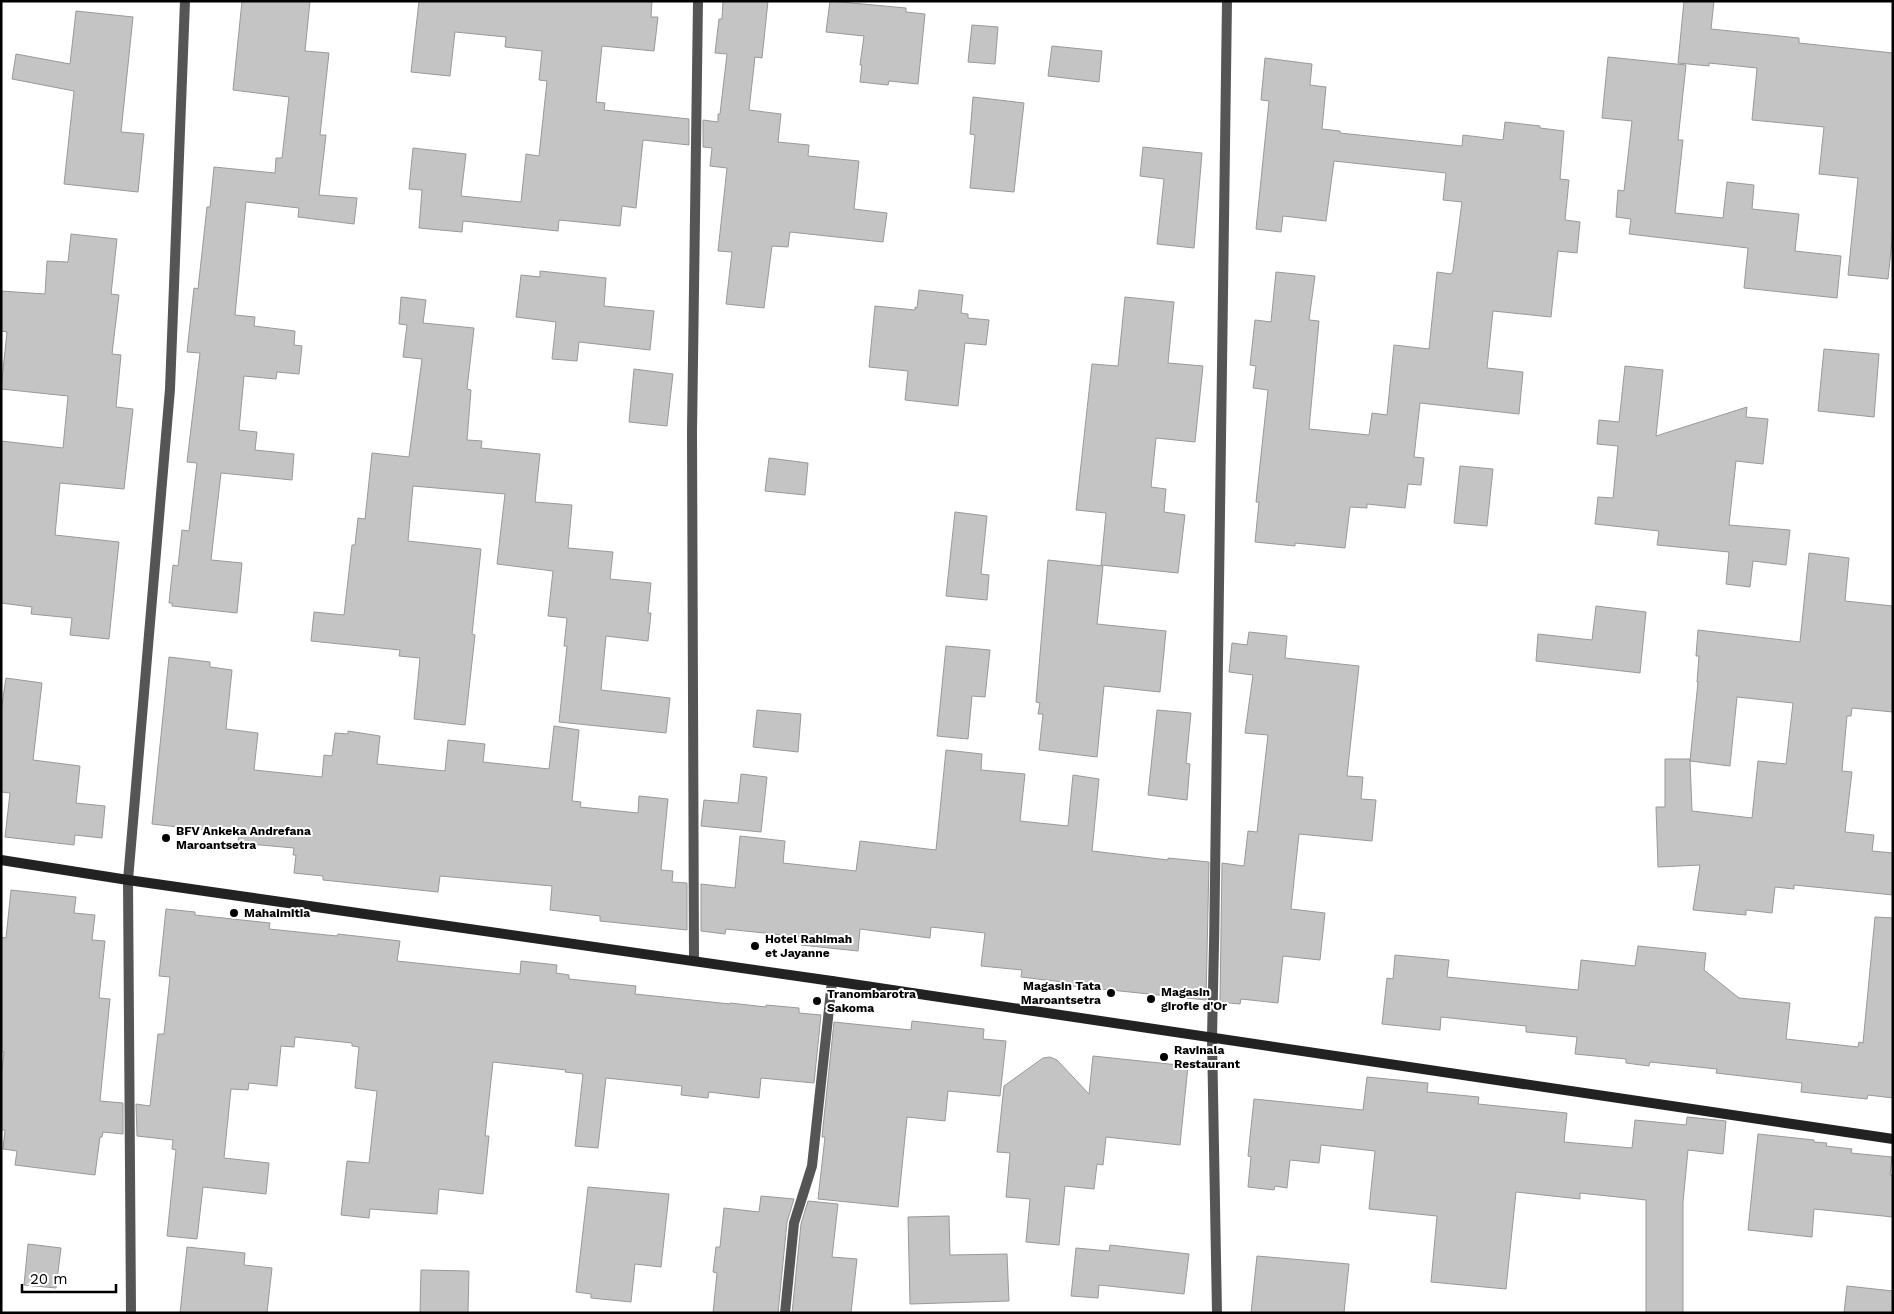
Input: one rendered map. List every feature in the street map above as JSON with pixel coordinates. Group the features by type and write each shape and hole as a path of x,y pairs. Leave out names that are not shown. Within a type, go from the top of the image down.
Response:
{"main road":[{"path":"1,860 1212,1037 1893,1139"}],"street":[{"path":"131,1313 128,880 170,389 185,1"},
{"path":"694,961 692,432 698,1"},
{"path":"1217,1313 1212,1037 1221,557 1222,319 1228,1"},
{"path":"785,1313 794,1223 812,1166 832,981"}],"building":[{"path":"242,1 310,1 305,51 329,53 320,135 326,135 319,195 357,198 354,224 298,217 299,208 246,202 235,315 255,317 254,326 295,331 294,345 302,346 299,374 277,372 276,379 244,376 239,430 257,432 255,450 294,454 292,480 221,473 211,560 242,563 237,613 172,606 172,603 169,603 173,565 178,566 182,530 189,531 197,463 187,462 200,353 187,352 194,288 198,289 207,207 210,207 214,167 275,173 276,158 282,158 289,97 233,90"},
{"path":"419,1 652,1 651,17 658,17 654,51 602,46 596,102 605,103 604,110 689,119 689,145 643,140 636,208 622,206 620,226 559,220 558,231 463,221 462,232 419,228 422,190 409,189 413,148 466,154 461,196 521,202 526,154 539,156 547,81 539,80 542,51 505,47 506,37 455,32 450,76 411,72"},
{"path":"723,1 768,1 762,58 755,57 749,110 781,114 778,142 809,145 808,156 859,161 854,209 887,213 883,242 790,232 788,247 772,246 764,308 726,304 732,252 718,251 727,168 710,166 712,148 703,147 703,120 718,122 718,114 720,114 727,54 715,53 719,19 722,19"},
{"path":"830,1 906,8 906,12 925,14 918,84 889,81 888,85 860,82 864,36 826,32"},
{"path":"1684,1 1714,1 1711,29 1799,38 1799,43 1893,53 1893,231 1888,279 1848,275 1858,178 1819,174 1824,127 1752,120 1757,68 1709,63 1709,66 1678,63"},
{"path":"76,11 133,17 121,132 144,134 138,192 64,184 74,91 12,79 16,54 70,64"},
{"path":"972,25 998,27 995,64 968,62"},
{"path":"1052,46 1102,51 1099,82 1048,76"},
{"path":"1608,57 1686,65 1678,140 1683,140 1675,213 1723,218 1727,182 1754,185 1752,209 1799,214 1795,251 1841,256 1837,298 1744,288 1748,248 1629,234 1631,219 1616,217 1618,190 1624,191 1632,121 1602,118"},
{"path":"1265,58 1312,64 1310,85 1326,87 1322,129 1340,131 1340,133 1462,146 1463,135 1503,140 1505,122 1564,131 1560,179 1569,180 1565,220 1580,222 1577,253 1558,251 1551,317 1493,311 1487,368 1523,372 1519,414 1420,403 1414,457 1424,458 1421,485 1408,484 1405,508 1367,504 1367,508 1350,507 1345,548 1295,543 1295,546 1255,542 1259,502 1256,502 1268,390 1253,388 1256,366 1250,365 1255,320 1271,322 1276,272 1315,276 1309,320 1319,321 1309,429 1369,435 1372,413 1387,415 1394,345 1429,349 1437,272 1451,274 1453,271 1462,202 1443,200 1446,173 1334,161 1326,221 1283,216 1281,232 1256,229 1269,101 1261,100"},
{"path":"973,97 1024,103 1014,192 970,188 975,135 970,134"},
{"path":"1143,147 1202,153 1194,248 1157,244 1164,179 1140,176"},
{"path":"71,234 117,239 111,294 119,295 112,354 121,355 116,407 133,409 124,489 60,483 55,535 119,542 109,639 70,635 72,618 31,614 32,607 1,603 1,441 63,448 68,396 1,389 7,332 1,331 1,291 45,294 47,261 68,262"},
{"path":"540,271 606,278 604,306 654,311 650,350 579,342 577,361 552,359 556,322 516,317 521,275 540,277"},
{"path":"919,290 963,295 961,313 968,314 968,318 989,320 986,345 965,343 958,406 905,400 908,371 869,367 875,306 915,310 915,307 917,308"},
{"path":"401,297 426,300 423,323 474,328 467,389 471,390 467,440 482,441 481,448 540,454 535,502 572,505 568,548 613,552 610,579 651,583 648,613 651,613 648,641 606,636 601,690 670,698 666,733 559,722 567,646 564,646 567,618 548,616 553,571 497,564 505,494 413,486 408,541 481,549 472,634 475,635 465,725 414,719 420,658 399,656 400,650 311,641 314,612 344,615 352,545 355,545 358,518 365,519 372,453 409,457 422,359 403,357 407,325 399,324"},
{"path":"1125,297 1174,302 1168,363 1203,366 1195,442 1156,438 1151,487 1166,489 1164,512 1185,515 1178,573 1101,565 1106,513 1076,510 1092,364 1118,366"},
{"path":"1824,349 1879,354 1874,417 1818,411"},
{"path":"1625,366 1663,370 1656,436 1747,407 1746,417 1768,419 1763,464 1736,461 1729,525 1790,530 1786,565 1753,561 1750,587 1726,584 1729,552 1657,545 1659,531 1595,524 1598,497 1613,498 1618,446 1597,444 1599,420 1619,422"},
{"path":"634,369 673,374 667,426 629,422"},
{"path":"769,458 808,463 805,495 765,491"},
{"path":"1460,466 1493,469 1487,526 1454,523"},
{"path":"955,512 987,516 981,574 989,575 987,600 946,596"},
{"path":"1809,553 1849,558 1845,601 1893,606 1893,712 1852,708 1851,716 1847,716 1842,771 1852,772 1845,832 1874,835 1872,851 1893,853 1893,895 1794,885 1794,889 1775,887 1772,913 1746,910 1746,915 1693,910 1700,865 1658,867 1656,807 1665,807 1665,759 1690,760 1698,682 1699,656 1696,656 1698,630 1800,642","holes":["1737,697 1793,703 1786,764 1758,761 1752,818 1692,811 1690,761 1730,766"]},
{"path":"1048,560 1103,566 1097,624 1166,631 1160,692 1104,686 1097,757 1039,750 1043,714 1038,714 1040,703 1036,702"},
{"path":"1596,606 1646,612 1640,673 1536,661 1538,634 1592,640"},
{"path":"1249,632 1287,636 1285,658 1359,666 1347,776 1363,777 1361,799 1376,800 1372,841 1299,834 1291,909 1325,913 1320,960 1283,956 1278,1003 1241,999 1240,1004 1220,1002 1222,863 1244,866 1248,831 1257,832 1268,735 1245,733 1253,675 1229,672 1232,643 1247,645"},
{"path":"946,646 990,650 985,697 972,696 968,739 937,736"},
{"path":"169,657 210,662 210,667 232,670 226,729 258,733 254,770 322,777 324,755 332,756 335,733 348,734 348,731 380,736 377,764 445,771 448,740 485,744 483,762 549,769 554,726 579,730 572,801 581,802 580,807 638,813 639,796 668,799 661,870 673,871 672,882 687,883 687,930 600,921 600,916 550,910 552,886 440,876 438,892 323,880 323,876 294,873 296,855 293,855 294,848 238,843 239,834 152,824"},
{"path":"6,678 42,683 33,760 80,766 76,803 105,806 102,838 75,835 74,845 5,837 10,793 1,792 1,711"},
{"path":"757,710 801,714 798,752 753,747"},
{"path":"1157,710 1191,713 1186,763 1190,764 1187,800 1148,795"},
{"path":"946,750 982,754 981,770 1025,774 1020,821 1068,826 1073,775 1099,779 1092,851 1168,860 1168,858 1209,862 1206,1000 1063,985 1063,982 1021,977 1022,970 981,966 985,933 931,927 930,938 860,929 858,951 801,945 802,937 726,929 725,934 701,931 701,884 735,888 740,836 785,841 783,863 856,871 860,841 936,850"},
{"path":"741,774 767,777 761,832 701,826 704,800 738,803"},
{"path":"11,890 76,897 74,913 95,915 92,940 105,941 99,998 110,999 100,1101 123,1103 123,1134 103,1132 102,1137 100,1137 95,1175 15,1165 17,1151 3,1149 5,1130 1,1130 1,1076 4,1052 1,1052 1,937 6,938"},
{"path":"166,909 195,912 195,915 270,923 269,929 400,941 397,961 520,974 521,961 557,965 556,973 569,975 569,979 636,986 635,994 730,1004 799,1008 799,1013 821,1015 814,1083 761,1078 759,1098 709,1092 708,1098 681,1095 682,1086 606,1078 598,1148 575,1146 583,1074 565,1072 566,1070 493,1062 485,1136 489,1136 483,1194 439,1189 437,1214 370,1209 369,1218 341,1215 347,1161 369,1163 377,1091 355,1088 359,1047 352,1046 352,1043 295,1037 294,1047 281,1046 277,1086 249,1083 248,1090 231,1089 224,1158 269,1163 266,1194 203,1187 197,1239 167,1236 176,1150 172,1149 173,1140 137,1136 136,1104 150,1106 158,1034 164,1034 170,977 159,976"},
{"path":"1875,917 1893,918 1893,1098 1868,1095 1867,1099 1801,1092 1802,1083 1716,1073 1717,1069 1650,1062 1649,1066 1626,1063 1626,1059 1575,1054 1577,1037 1526,1032 1526,1026 1441,1017 1440,1030 1382,1024 1387,978 1393,979 1395,955 1449,960 1447,977 1578,990 1581,960 1635,966 1638,946 1706,953 1704,970 1739,998 1790,1003 1786,1039 1858,1047 1859,1042 1863,1043"},
{"path":"912,1021 984,1029 983,1039 1006,1041 1000,1096 948,1091 945,1121 907,1117 898,1207 818,1199 825,1137 822,1137 834,1022 911,1030"},
{"path":"1093,1056 1188,1066 1180,1145 1106,1137 1103,1165 1097,1164 1094,1189 1065,1186 1059,1245 1026,1242 1030,1199 1006,1197 1010,1153 997,1152 1004,1086 1043,1058 1050,1057 1057,1060 1089,1094"},
{"path":"1367,1077 1428,1083 1427,1092 1479,1097 1478,1104 1567,1113 1564,1142 1632,1148 1635,1120 1686,1125 1687,1117 1726,1121 1723,1154 1688,1150 1683,1202 1683,1313 1646,1313 1646,1200 1580,1193 1580,1199 1516,1192 1506,1289 1431,1282 1437,1216 1369,1209 1375,1151 1321,1145 1319,1163 1290,1160 1287,1188 1275,1186 1274,1190 1248,1187 1251,1157 1248,1156 1254,1099 1363,1110"},
{"path":"1758,1134 1814,1140 1814,1142 1827,1143 1826,1146 1852,1149 1851,1153 1892,1157 1890,1175 1893,1175 1893,1217 1814,1209 1812,1237 1748,1230"},
{"path":"588,1187 669,1194 661,1267 635,1264 631,1302 591,1298 591,1294 576,1292"},
{"path":"761,1196 794,1199 787,1222 778,1313 713,1313 717,1273 713,1272 716,1247 720,1247 724,1208 759,1212"},
{"path":"808,1201 838,1204 832,1257 857,1259 851,1313 792,1313 801,1224"},
{"path":"949,1216 950,1255 1007,1254 1009,1301 910,1304 908,1217"},
{"path":"28,1244 61,1248 56,1288 24,1285"},
{"path":"1110,1245 1189,1254 1184,1294 1099,1285 1098,1298 1071,1296 1076,1248 1109,1251"},
{"path":"187,1247 245,1253 244,1265 272,1268 267,1313 180,1313"},
{"path":"1257,1256 1349,1264 1344,1313 1251,1313"},
{"path":"421,1270 469,1271 468,1313 420,1313"},
{"path":"1847,1286 1893,1291 1893,1313 1844,1313"}],"place":[{"name":"BFV Ankeka Andrefana Maroantsetra","path":"166,838"},
{"name":"Mahaimitia","path":"234,913"},
{"name":"Hotel Rahimah et Jayanne","path":"755,946"},
{"name":"Magasin Tata Maroantsetra","path":"1111,993"},
{"name":"Magasin girofle d'Or","path":"1151,999"},
{"name":"Tranombarotra Sakoma","path":"817,1001"},
{"name":"Ravinala Restaurant","path":"1164,1057"}]}
